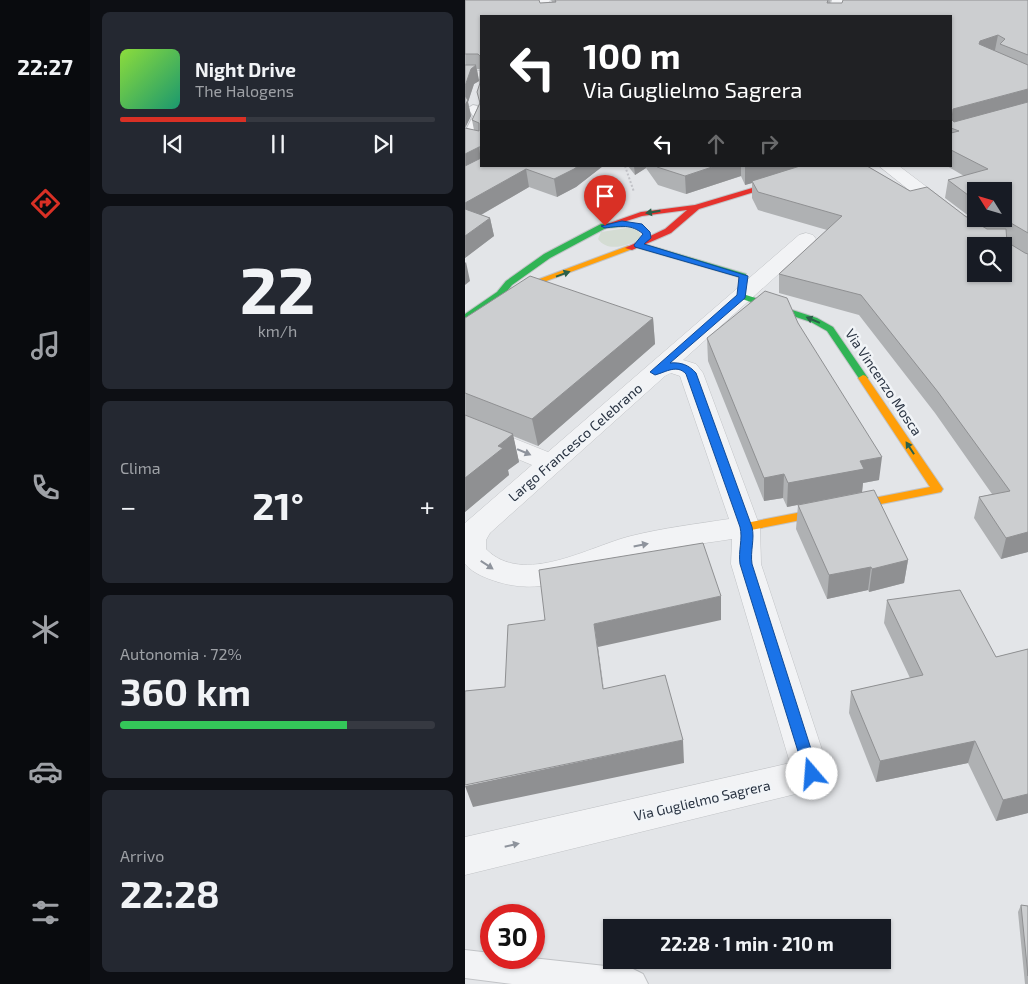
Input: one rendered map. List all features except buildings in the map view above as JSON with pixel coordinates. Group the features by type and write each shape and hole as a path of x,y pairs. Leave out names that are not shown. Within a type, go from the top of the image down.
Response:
{"street":[{"path":"544,0 543,3 549,15"},
{"path":"834,15 839,0"},
{"path":"465,75 480,75"},
{"path":"465,318 500,294 509,283 547,256 611,224 641,214 696,207 832,167"},
{"path":"889,167 984,237"},
{"path":"500,294 525,287 638,245 668,231 696,207"},
{"path":"611,224 622,223 641,228 647,234 638,245"},
{"path":"597,230 593,234 592,239 596,244 614,250 638,245 743,276 741,296"},
{"name":"Largo Francesco Celebrano","path":"746,527 628,548 612,552 568,571 539,576 507,574 484,564 476,558 471,546 473,533 806,239"},
{"name":"Via Vincenzo Mosca","path":"741,296 809,318 830,329 937,489 746,527"},
{"name":"Via Guglielmo Sagrera","path":"465,856 812,774 746,564 744,556 748,534 746,527 691,373 686,368 677,366 666,367 655,372"},
{"path":"465,427 551,463"}],"lane":[{"path":"471,105 478,116 467,140 480,144"},
{"path":"465,964 633,984"}],"shaded area":[{"path":"633,227 638,230 641,236 640,240 629,244 612,247 607,246 598,239 601,232"}],"traffic: fast":[{"path":"465,318 500,294 509,283 547,256 604,226 627,224"},
{"path":"638,245 743,276 742,296 814,320 830,329 863,378"}],"traffic: slow":[{"path":"511,291 631,248"},
{"path":"746,527 937,489 863,378"}],"traffic: jam":[{"path":"611,224 641,214 696,207 832,167"},
{"path":"629,248 668,231 696,207"}],"route":[{"path":"605,226 622,223 639,226 644,229 647,238 638,245 743,276 741,296 655,372 666,367 682,366 691,373 746,527 748,534 744,556 746,564 812,774"}]}
